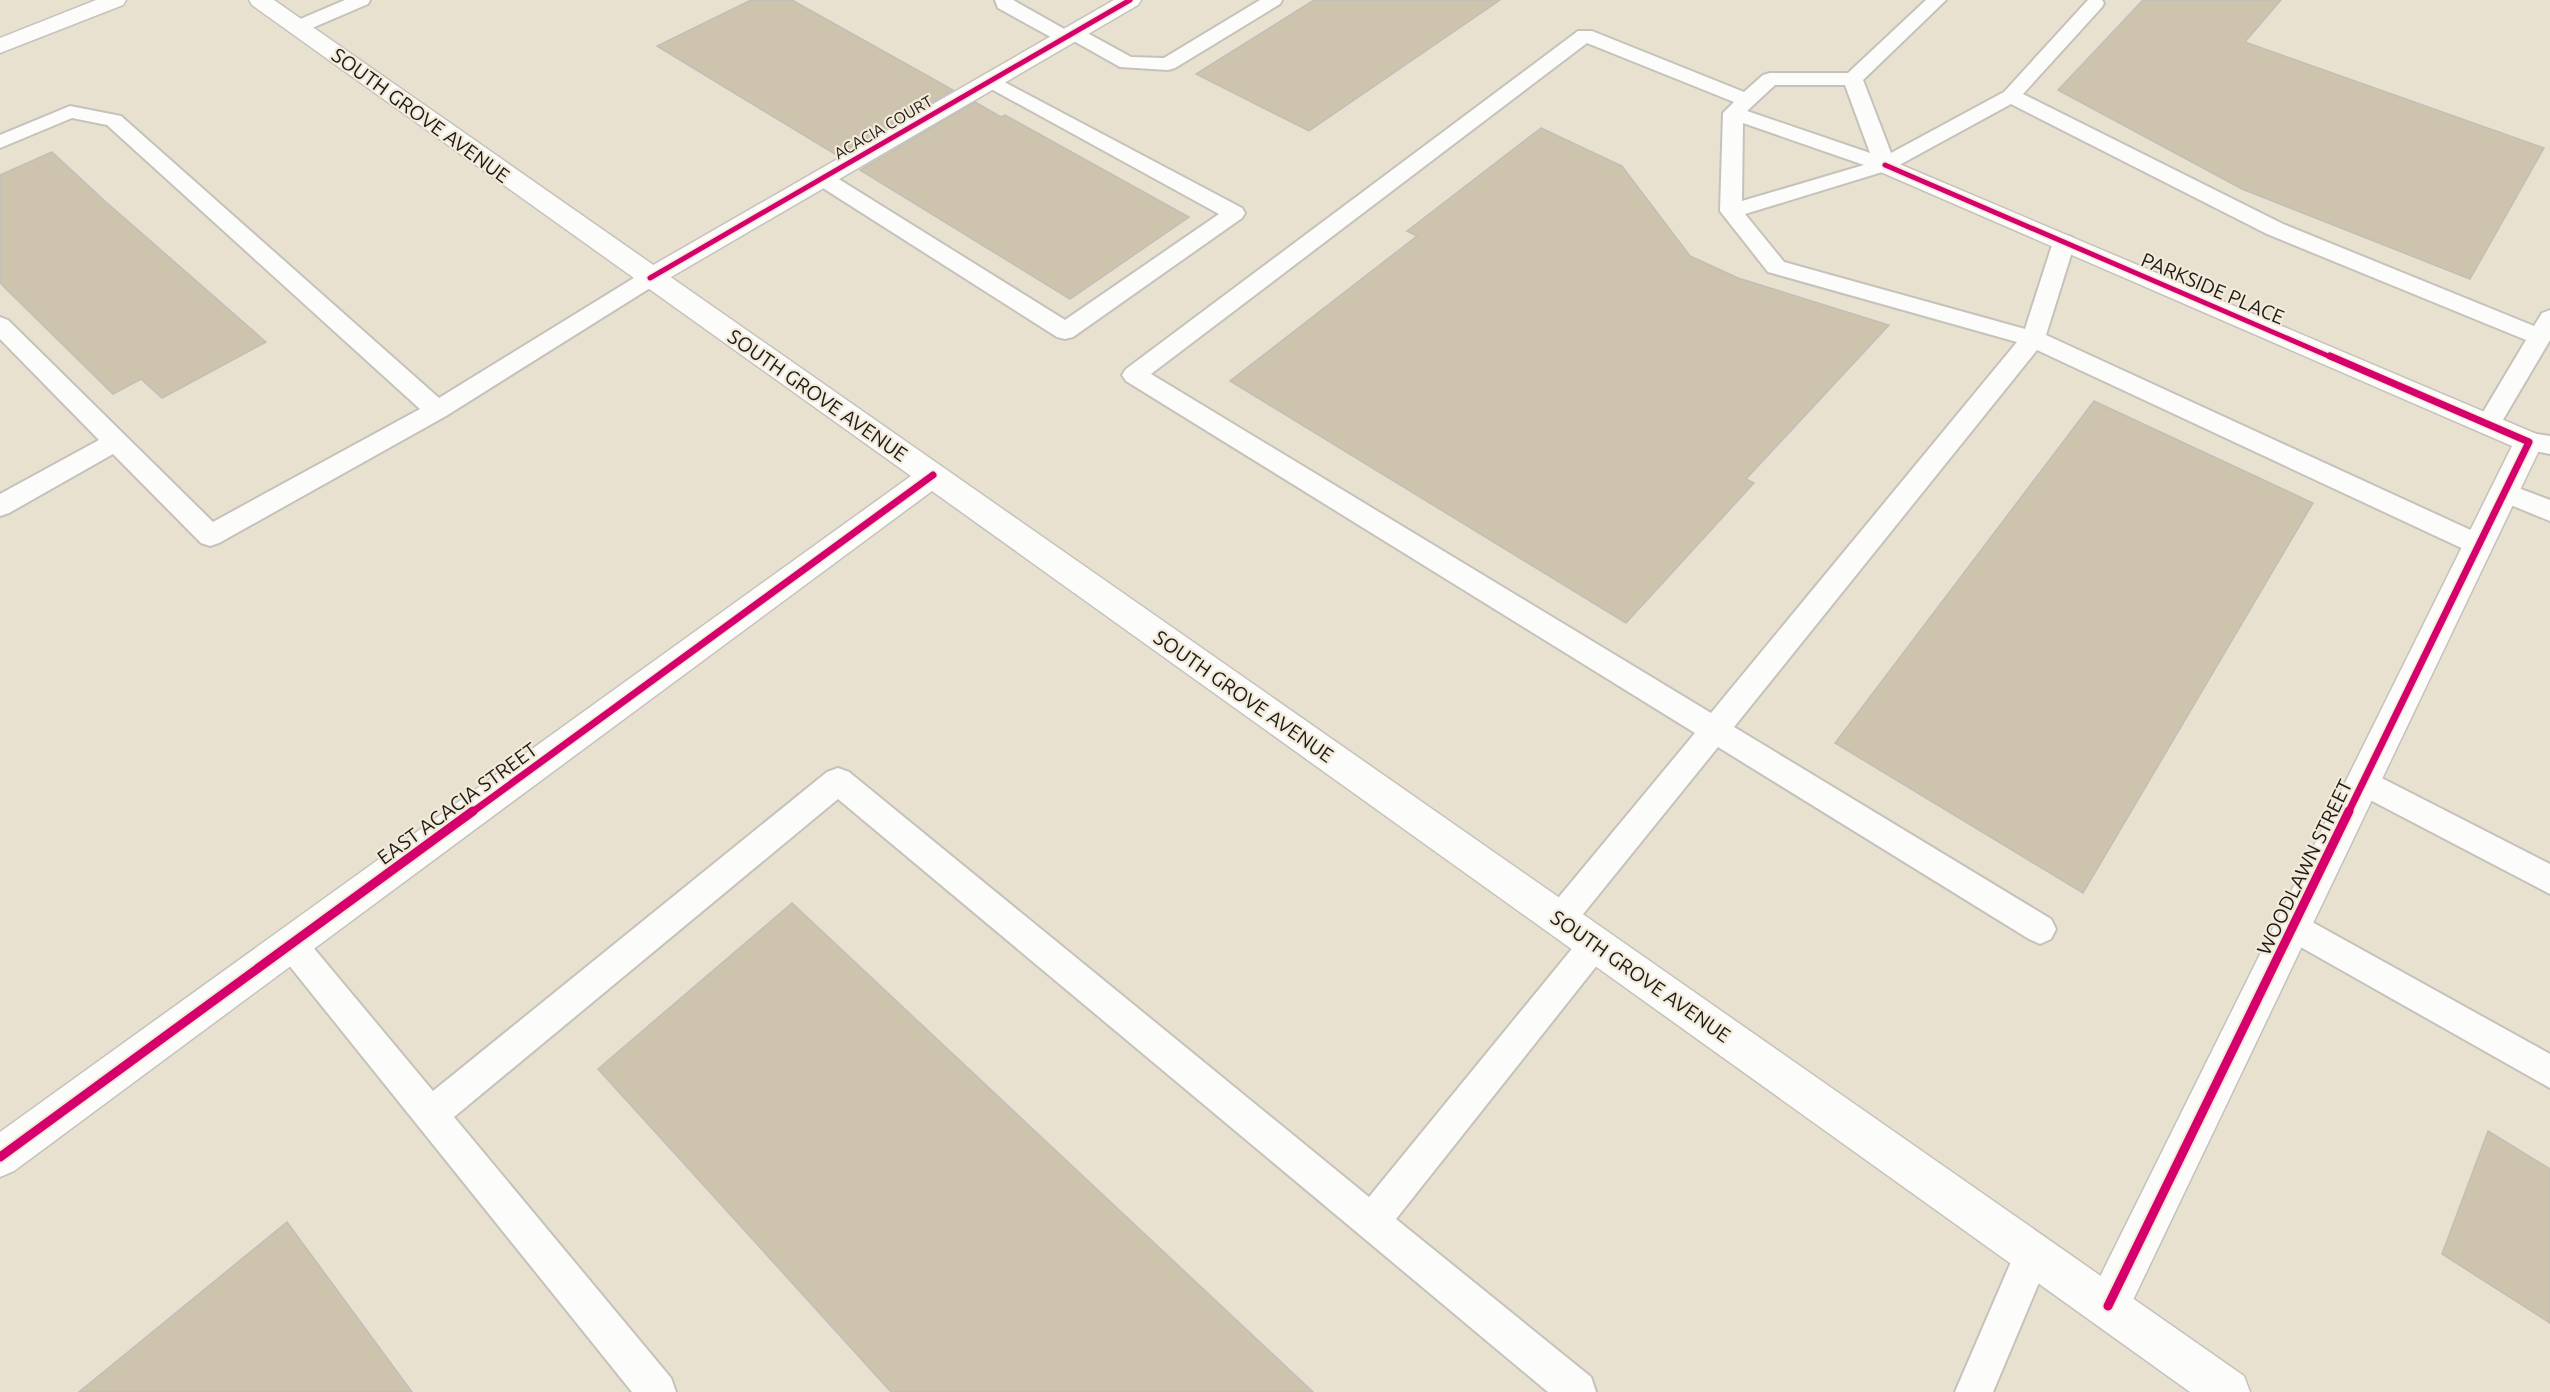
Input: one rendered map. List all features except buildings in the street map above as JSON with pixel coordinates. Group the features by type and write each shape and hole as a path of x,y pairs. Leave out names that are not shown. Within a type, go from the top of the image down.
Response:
{"street":[{"path":"0,46 115,0"},
{"name":"SOUTH GROVE AVENUE","path":"260,0 2228,1392"},
{"name":"ACACIA COURT","path":"650,278 1130,0"},
{"name":"PARKSIDE PLACE","path":"1885,165 2488,424 2540,443"},
{"name":"WOODLAWN STREET","path":"2108,1306 2505,492 2540,443"},
{"name":"EAST ACACIA STREET","path":"0,1157 933,476"}],"lane":[{"path":"298,27 361,0"},
{"path":"1004,0 1005,4 1127,63 1168,64 1273,0"},
{"path":"1938,0 1852,79 1770,79 1740,107 1731,210 1776,267 2033,339 2479,545"},
{"path":"1731,210 1885,165 2011,96 2095,3"},
{"path":"1885,165 1740,107 1585,35 1134,375 2040,929"},
{"path":"1852,79 1885,165"},
{"path":"822,178 1065,331 1234,213 991,81"},
{"path":"2011,96 2276,229 2545,327 2488,424"},
{"path":"0,142 70,112 114,120 437,410"},
{"path":"1560,919 2033,339 2064,242"},
{"path":"0,325 210,536 437,410 650,278"},
{"path":"0,506 117,441"},
{"path":"2505,492 2550,512"},
{"path":"430,1115 838,781 1577,1391"},
{"path":"2364,782 2550,880"},
{"path":"2294,927 2550,1072"},
{"path":"291,944 657,1392"},
{"path":"1371,1221 1595,944"},
{"path":"1974,1392 2033,1254"}],"shaded area":[{"path":"0,0 2550,0 2550,1392 0,1392"}],"cycle path":[{"path":"650,278 1130,0"},
{"path":"1885,165 2529,442 2108,1306"},
{"path":"0,1157 933,475"}]}
